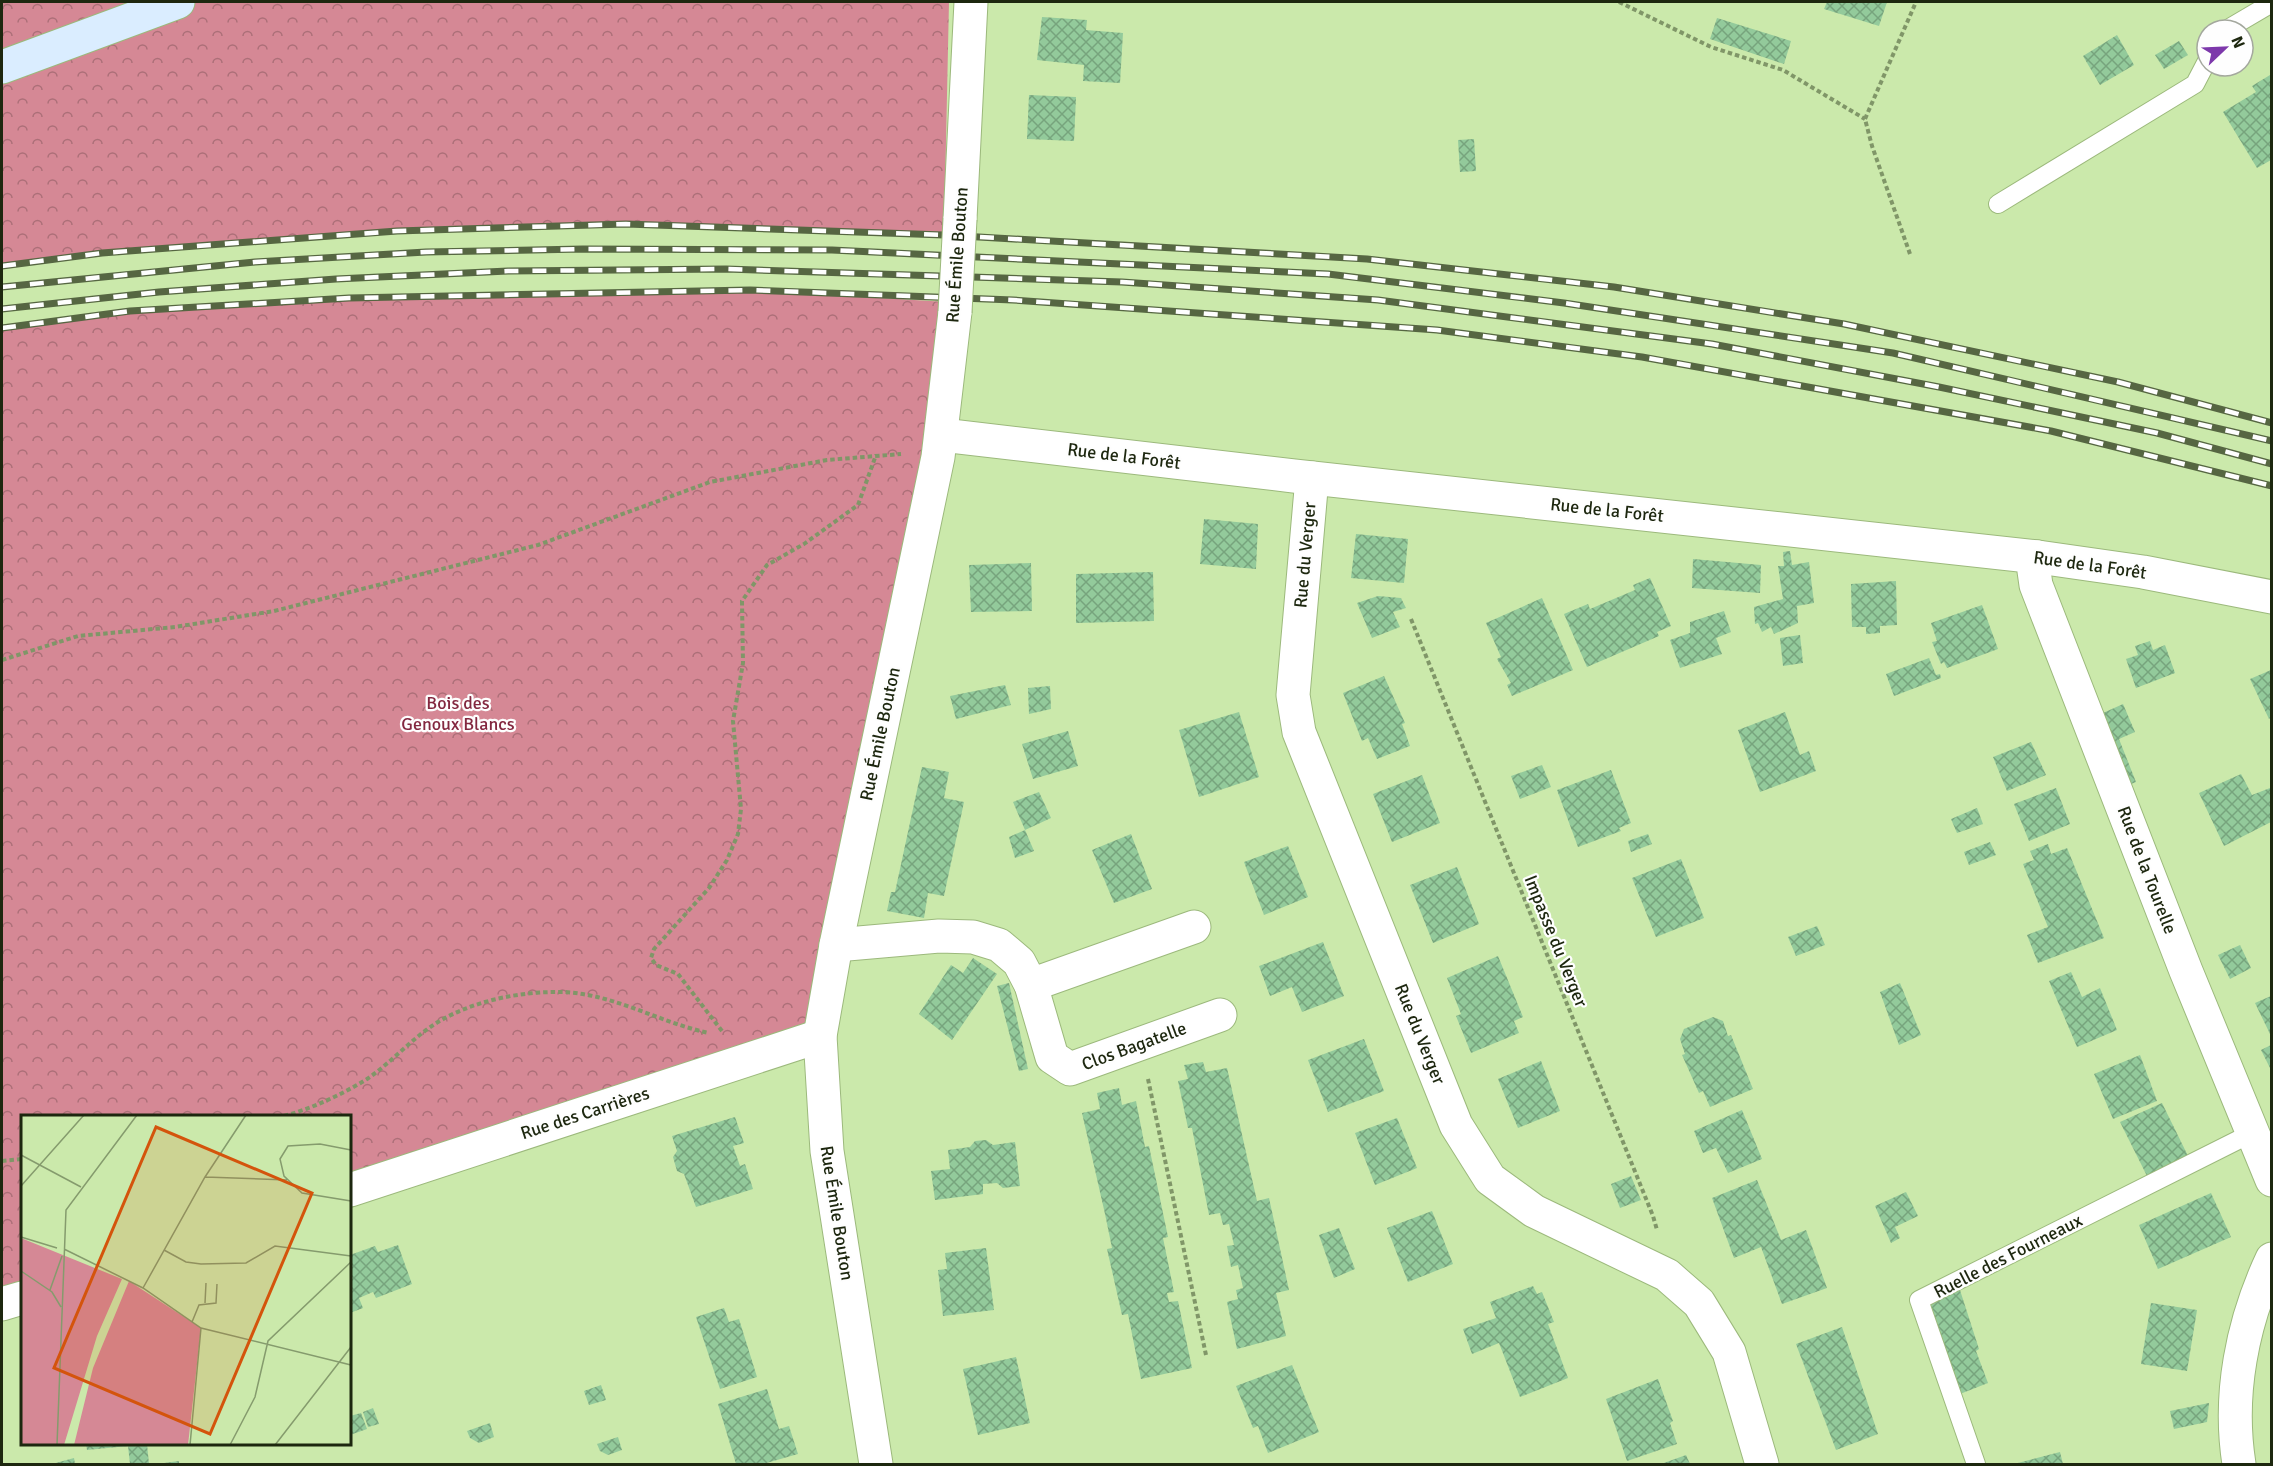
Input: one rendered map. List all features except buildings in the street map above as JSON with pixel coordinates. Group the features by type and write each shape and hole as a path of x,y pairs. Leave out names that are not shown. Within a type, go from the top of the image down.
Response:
{"main road":[{"path":"2,67 178,2"}],"street":[{"name":"Rue Émile Bouton","path":"876,1464 826,1151 820,1036 836,945 940,446 955,312 971,2"},
{"name":"Rue de la Forêt","path":"940,446 1312,478 2038,557 2143,572 2271,597"},
{"name":"Rue du Verger","path":"1312,478 1293,695 1299,732 1456,1125 1490,1179 1534,1211 1667,1275 1699,1303 1729,1352 1762,1464"},
{"name":"Rue de la Tourelle","path":"2038,557 2034,571 2036,585 2271,1180"},
{"path":"1031,985 1194,927"},
{"name":"Clos Bagatelle","path":"836,945 939,936 973,937 999,945 1019,962 1031,985 1052,1057 1070,1069 1221,1015"},
{"name":"Rue des Carrières","path":"351,1190 820,1036"},
{"path":"2239,1464 2234,1437 2235,1384 2252,1311 2271,1259"},
{"path":"2,1304 21,1298"}],"lane":[{"path":"2246,18 2271,3"},
{"path":"1998,204 2195,84 2198,78"},
{"name":"Ruelle des Fourneaux","path":"1976,1464 1919,1300 2252,1133"}],"path":[{"path":"1619,2 1711,47 1783,70 1865,119"},
{"path":"1910,254 1872,146 1865,119 1916,2"},
{"path":"2,660 78,636 175,627 274,611 538,545 710,482 827,460 940,446"},
{"path":"288,1115 313,1108 367,1079 438,1022 478,1005 520,994 567,992 641,1009 693,1030 725,1036 678,974 656,965 651,958 654,949 709,888 727,860 738,834 741,809 733,721 743,663 742,601 767,565 804,544 858,505 876,455"},
{"name":"Impasse du Verger","path":"1411,619 1653,1216 1667,1275"},
{"path":"1141,1043 1206,1355"},
{"path":"2,1161 21,1159"}],"green space":[{"path":"2,2 949,2 944,235 626,224 397,231 102,253 2,266"},
{"name":"Bois des Genoux Blancs","path":"750,290 947,302 955,312 820,1036 351,1186 351,1115 21,1115 21,1286 2,1292 2,328 130,311 349,298"}],"railway":[{"path":"2,266 102,253 397,231 626,224 944,235 1367,259 1614,287 1844,324 2118,382 2272,423"},
{"path":"2,287 255,262 426,252 583,249 832,250 1328,274 1564,303 1893,353 2272,441"},
{"path":"2,309 159,292 336,279 508,271 726,269 1122,282 1378,300 1712,344 1939,387 2157,433 2272,464"},
{"path":"2,328 130,311 349,298 750,290 1013,300 1437,330 1642,357 2051,431 2272,486"}]}
